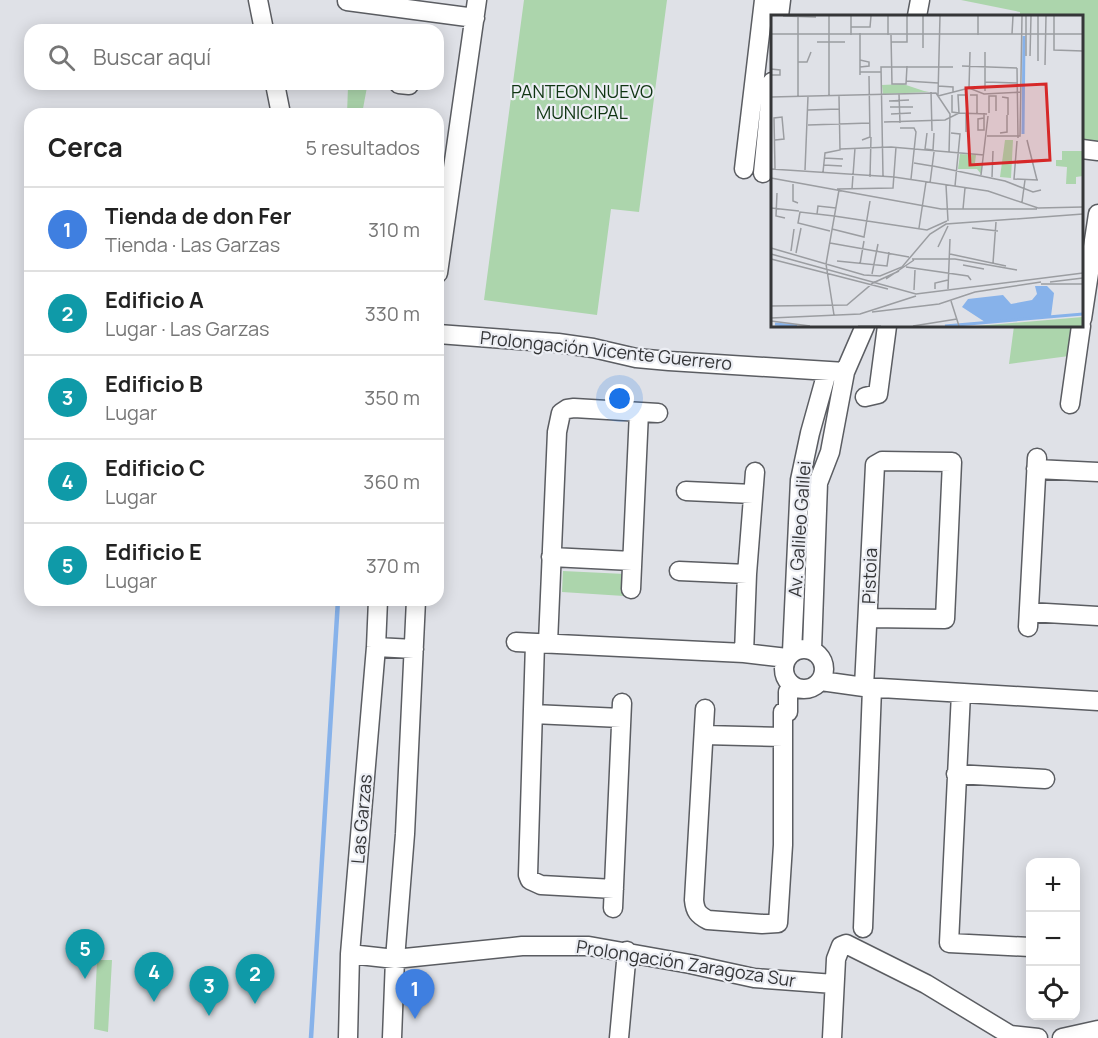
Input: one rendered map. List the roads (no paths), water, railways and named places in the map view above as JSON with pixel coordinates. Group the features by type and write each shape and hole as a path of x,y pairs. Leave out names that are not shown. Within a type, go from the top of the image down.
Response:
{"street":[{"path":"258,0 263,24"},
{"path":"744,169 764,0"},
{"path":"779,15 781,0"},
{"path":"917,15 920,0"},
{"path":"347,1 476,9 444,230"},
{"path":"276,90 280,108"},
{"path":"763,172 771,92"},
{"path":"1083,149 1098,151"},
{"path":"1083,312 1098,215"},
{"path":"812,650 809,481 830,453 836,372 864,327"},
{"path":"872,396 887,327"},
{"path":"1070,404 1080,327"},
{"name":"Prolongación Vicente Guerrero","path":"444,334 558,343 636,358 836,372"},
{"name":"Av. Galileo Galilei","path":"789,655 809,481 810,433 836,372"},
{"path":"614,889 541,885 530,880 527,867 533,714 551,557 557,432 561,413 567,409 658,413"},
{"path":"631,589 639,412"},
{"path":"810,433 832,438"},
{"name":"Pistoia","path":"863,928 868,618 875,465 882,461 952,462 945,619 868,618"},
{"path":"1098,472 1036,464 1028,620 1098,616"},
{"path":"744,653 755,472"},
{"path":"686,490 753,494"},
{"path":"551,557 632,561"},
{"path":"680,571 747,574"},
{"name":"Las Garzas","path":"348,1038 351,954 378,606"},
{"path":"392,1038 416,606"},
{"path":"516,642 789,655 812,650 819,654 825,665 821,681 813,687 794,688 787,681 784,673 789,655"},
{"path":"376,647 414,649"},
{"path":"821,681 868,688 1098,701"},
{"path":"705,709 695,910 708,920 778,923 783,845 783,712 788,712 788,692 794,688"},
{"path":"961,693 949,942 1026,947"},
{"path":"533,714 622,711 613,909"},
{"path":"704,735 783,737"},
{"path":"956,774 1045,779"},
{"path":"832,1038 836,959 841,946 846,944 926,984 1010,1037 1038,1038"},
{"name":"Prolongación Zaragoza Sur","path":"351,954 395,959 522,945 589,946 627,951 754,978 834,984"},
{"path":"618,1038 627,951"},
{"path":"805,983 825,972 836,959"},
{"path":"1062,1038 1098,1030"}],"waterway":[{"path":"311,1038 338,606"}],"place":[{"name":"Edificio E","path":"85,979"},
{"name":"Edificio C","path":"154,1002"},
{"name":"Edificio A","path":"255,1004"},
{"name":"Edificio B","path":"209,1016"},
{"name":"Tienda de don Fer","path":"415,1019"}],"park label":[{"name":"PANTEON NUEVO MUNICIPAL","path":"582,102"}]}
